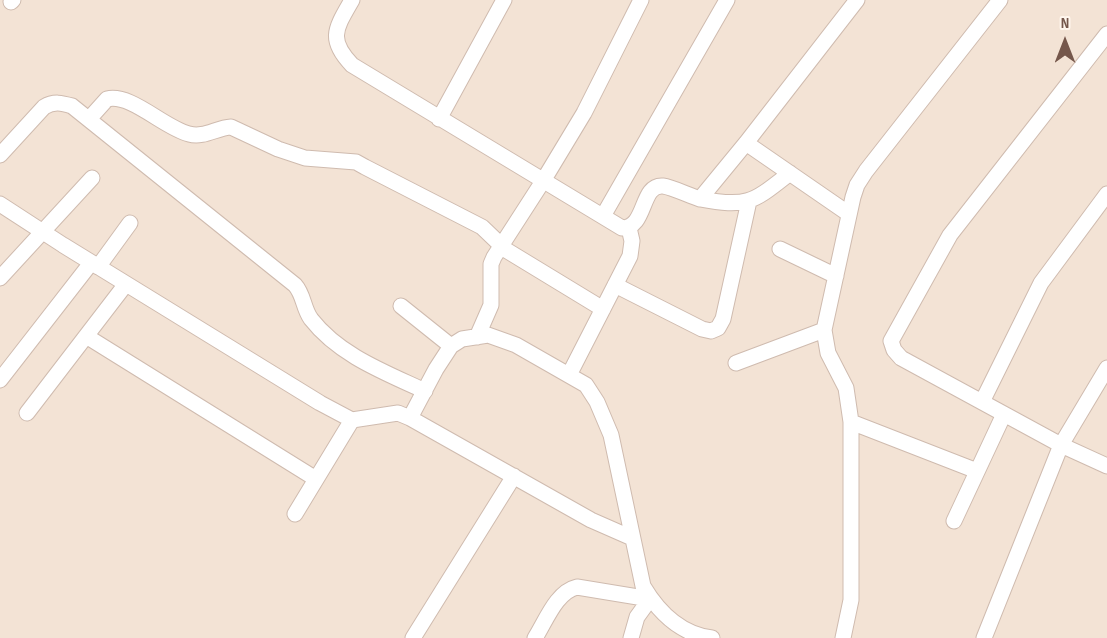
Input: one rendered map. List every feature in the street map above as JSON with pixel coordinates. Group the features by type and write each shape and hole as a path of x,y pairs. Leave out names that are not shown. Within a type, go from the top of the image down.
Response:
{"street":[{"path":"352,0 337,26 336,37 341,53 352,65 622,228 629,228 635,224 649,193 655,187 663,186 700,199 732,203 759,197 790,173"},
{"path":"439,119 504,0"},
{"path":"477,337 491,305 491,264 584,113 641,0"},
{"path":"603,216 727,0"},
{"path":"700,199 747,143 857,0"},
{"path":"843,638 851,600 852,578 851,422 846,388 828,353 824,330 849,214 857,185 1000,0"},
{"path":"1107,34 950,235 891,341 894,350 901,358 1061,445 1107,466"},
{"path":"89,119 107,99 121,99 191,135 208,134 223,127 231,127 278,149 305,158 356,162 482,227 501,246 603,309"},
{"path":"0,155 44,107 51,103 72,106 295,285 301,292 308,315 339,346 361,361 424,390"},
{"path":"747,143 849,214"},
{"path":"0,278 92,177"},
{"path":"982,402 1041,283 1107,194"},
{"path":"615,285 702,329 711,331 718,328 723,319 749,201"},
{"path":"0,204 310,397 352,420 398,413 410,418 591,520 633,538"},
{"path":"0,380 130,224"},
{"path":"569,375 630,256 632,241 629,228"},
{"path":"780,249 836,276"},
{"path":"27,413 126,284"},
{"path":"401,306 451,346"},
{"path":"736,363 824,330"},
{"path":"410,418 451,346 462,339 488,335 516,345 586,385 597,402 611,435 644,586 650,599 668,619 685,630 712,638"},
{"path":"86,336 316,479"},
{"path":"984,638 1061,445 1107,368"},
{"path":"954,521 1004,414"},
{"path":"295,514 352,420"},
{"path":"851,422 977,471"},
{"path":"413,638 514,476"},
{"path":"535,638 562,595 569,589 577,587 650,599"},
{"path":"631,638 638,617 650,599"}],"shaded area":[{"path":"0,0 1107,0 1107,638 0,638"}]}
